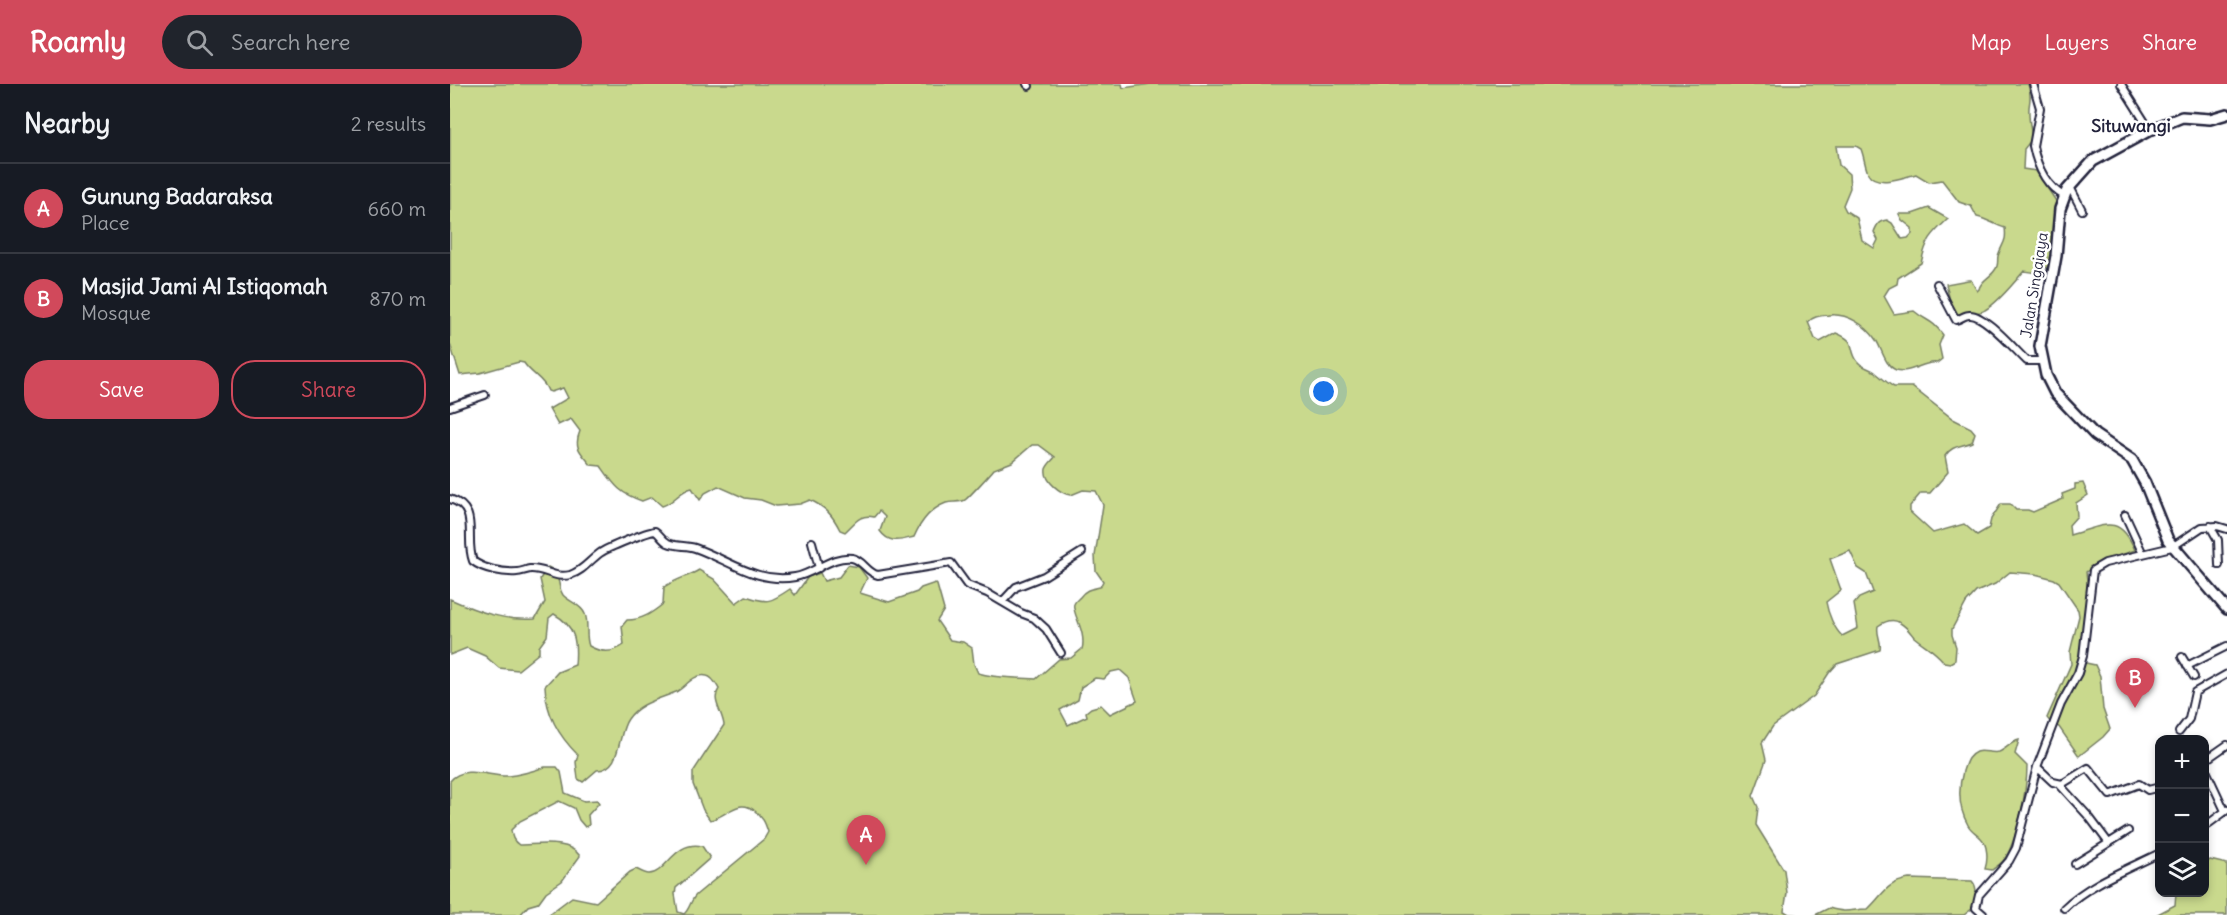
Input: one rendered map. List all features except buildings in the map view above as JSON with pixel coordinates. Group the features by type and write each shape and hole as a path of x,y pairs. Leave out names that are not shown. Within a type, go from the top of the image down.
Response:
{"street":[{"path":"2033,84 2040,108 2033,146 2034,152 2048,184 2064,196"},
{"path":"2121,84 2150,130"},
{"name":"Jalan Singajaya","path":"2227,114 2210,119 2182,117 2150,130 2093,161 2070,186 2060,209 2050,293 2040,339 2048,381 2055,393 2095,435 2132,460 2145,483 2172,547 2227,609"},
{"path":"2070,186 2082,210"},
{"path":"1937,284 1956,320 1968,315 1975,316 1995,329 2027,361 2043,361"},
{"path":"450,407 485,395"},
{"path":"450,499 461,503 469,516 470,549 473,561 479,565 507,572 533,569 550,575 572,574 581,570 609,548 654,531 668,543 693,547 747,573 768,577 795,577 836,560 847,558 854,558 873,574 951,563 967,585 1003,601 1021,614 1034,618 1046,629 1061,653"},
{"path":"2126,515 2143,554"},
{"path":"2210,526 2218,540 2219,565"},
{"path":"1984,915 1976,908 1979,895 2016,848 2037,767 2061,704 2078,673 2083,656 2092,573 2105,563 2172,547 2197,529 2210,526 2227,529"},
{"path":"812,542 819,568"},
{"path":"1003,601 1016,587 1044,576 1082,552"},
{"path":"2187,666 2227,646"},
{"path":"2182,657 2193,677"},
{"path":"2179,732 2189,719 2195,692 2227,674"},
{"path":"2209,758 2227,746"},
{"path":"2037,767 2059,784 2108,842"},
{"path":"2059,784 2088,768 2110,795 2139,784 2148,790 2155,788"},
{"path":"2209,774 2226,810 2209,824"},
{"path":"2075,864 2128,831"},
{"path":"2064,908 2095,886 2155,856"}],"green space":[{"path":"450,84 1122,84 1123,88 1151,84 2028,84 2032,139 2024,149 2023,169 2036,171 2058,204 2051,264 2038,273 2024,271 2000,298 1985,310 1956,314 1951,305 1946,284 1971,280 1977,291 1996,268 2005,240 2005,228 1977,217 1971,206 1959,202 1942,180 1929,182 1916,174 1884,181 1877,180 1868,173 1861,149 1856,146 1836,146 1839,165 1849,174 1850,188 1843,205 1846,211 1857,218 1862,240 1874,248 1878,240 1874,232 1882,221 1887,220 1892,223 1902,239 1912,234 1912,228 1902,220 1899,214 1912,214 1929,208 1948,219 1930,238 1921,263 1898,278 1897,284 1889,288 1884,296 1894,314 1914,311 1936,326 1943,335 1939,345 1942,359 1937,363 1907,370 1896,370 1886,361 1872,335 1855,321 1843,316 1829,315 1815,317 1808,322 1815,339 1820,342 1836,333 1843,336 1850,342 1855,357 1862,365 1894,387 1912,387 1975,433 1972,442 1948,452 1945,456 1948,472 1930,493 1921,493 1910,506 1910,512 1933,533 1964,524 1977,535 1989,528 1991,519 2001,504 2010,504 2016,510 2033,512 2063,499 2062,494 2075,489 2075,484 2083,483 2088,495 2076,503 2077,516 2069,525 2070,535 2109,525 2123,530 2129,538 2135,550 2096,564 2086,572 2088,589 2081,658 2086,663 2095,665 2100,676 2103,709 2110,729 2079,756 2059,727 2047,718 2071,664 2070,652 2079,616 2078,610 2059,582 2054,579 2035,574 2010,572 1995,584 1976,592 1966,603 1952,629 1956,647 1955,660 1950,663 1944,662 1897,622 1883,623 1878,626 1880,650 1837,664 1814,696 1773,726 1762,743 1766,760 1753,796 1758,807 1756,825 1784,870 1787,893 1784,911 1789,914 1802,915 548,915 572,897 596,902 630,872 636,869 647,874 655,873 677,852 692,845 702,846 710,858 676,888 678,912 684,914 696,895 764,839 768,832 762,818 749,807 732,809 710,820 703,810 693,784 693,772 724,725 716,697 719,689 711,678 698,677 680,690 638,709 625,725 618,750 611,764 597,770 583,782 578,779 576,762 578,755 554,724 546,696 545,686 558,672 575,665 574,636 567,624 554,614 549,618 547,636 539,647 539,653 518,670 499,668 485,656 467,648 450,655 450,599 492,615 513,619 535,619 545,602 540,579 548,567 555,572 563,595 581,608 585,614 589,646 607,651 616,650 624,645 622,626 627,620 646,615 663,604 664,587 699,570 714,579 736,603 746,596 769,600 790,589 795,595 808,577 820,573 824,581 839,577 848,565 859,567 867,578 860,593 889,602 935,583 944,610 937,621 950,640 963,642 972,648 978,673 999,677 1036,679 1059,659 1071,658 1082,649 1081,629 1074,604 1087,591 1100,587 1103,581 1096,571 1095,556 1103,505 1096,491 1083,490 1071,495 1054,486 1046,474 1046,469 1055,457 1039,445 1032,445 1012,462 994,469 965,500 946,503 935,509 923,522 914,537 900,540 892,540 880,531 885,517 879,511 874,517 861,518 845,532 840,530 828,512 810,500 800,504 776,506 761,500 745,498 718,486 705,493 700,500 692,488 688,489 662,506 652,497 642,501 628,495 614,484 601,466 591,465 579,450 577,442 580,431 571,419 558,425 549,409 568,398 563,388 548,391 544,383 524,363 519,362 480,373 460,375 450,344","holes":["1850,551 1858,568 1866,573 1873,592 1859,598 1854,604 1858,628 1842,636 1836,629 1826,602 1841,590 1830,559","1120,670 1129,678 1137,701 1110,714 1101,705 1091,708 1086,712 1087,716 1068,725 1060,710 1078,700 1081,687 1095,678 1104,679 1111,672"]},
{"path":"2019,740 2015,754 2027,766 2017,830 2003,861 1992,870 1985,869 1987,857 1985,845 1969,827 1961,805 1960,784 1963,771 1967,760 1976,752 1999,752"},
{"path":"545,767 557,767 561,772 565,793 584,801 597,800 599,803 588,815 589,825 585,827 574,808 559,801 520,821 511,830 512,837 519,845 561,845 575,851 580,856 562,881 546,892 538,903 528,906 520,915 450,915 450,781 462,773 508,776"},
{"path":"2209,861 2227,864 2227,915 2156,915 2175,905 2176,897 2209,897"},
{"path":"1909,879 1972,881 1976,891 1973,908 1964,915 1815,915 1829,908 1845,911 1868,909 1890,886"}],"place":[{"name":"Masjid Jami Al Istiqomah","path":"2135,708"},
{"name":"Gunung Badaraksa","path":"866,865"}],"district":[{"name":"Situwangi","path":"2131,125"}]}
